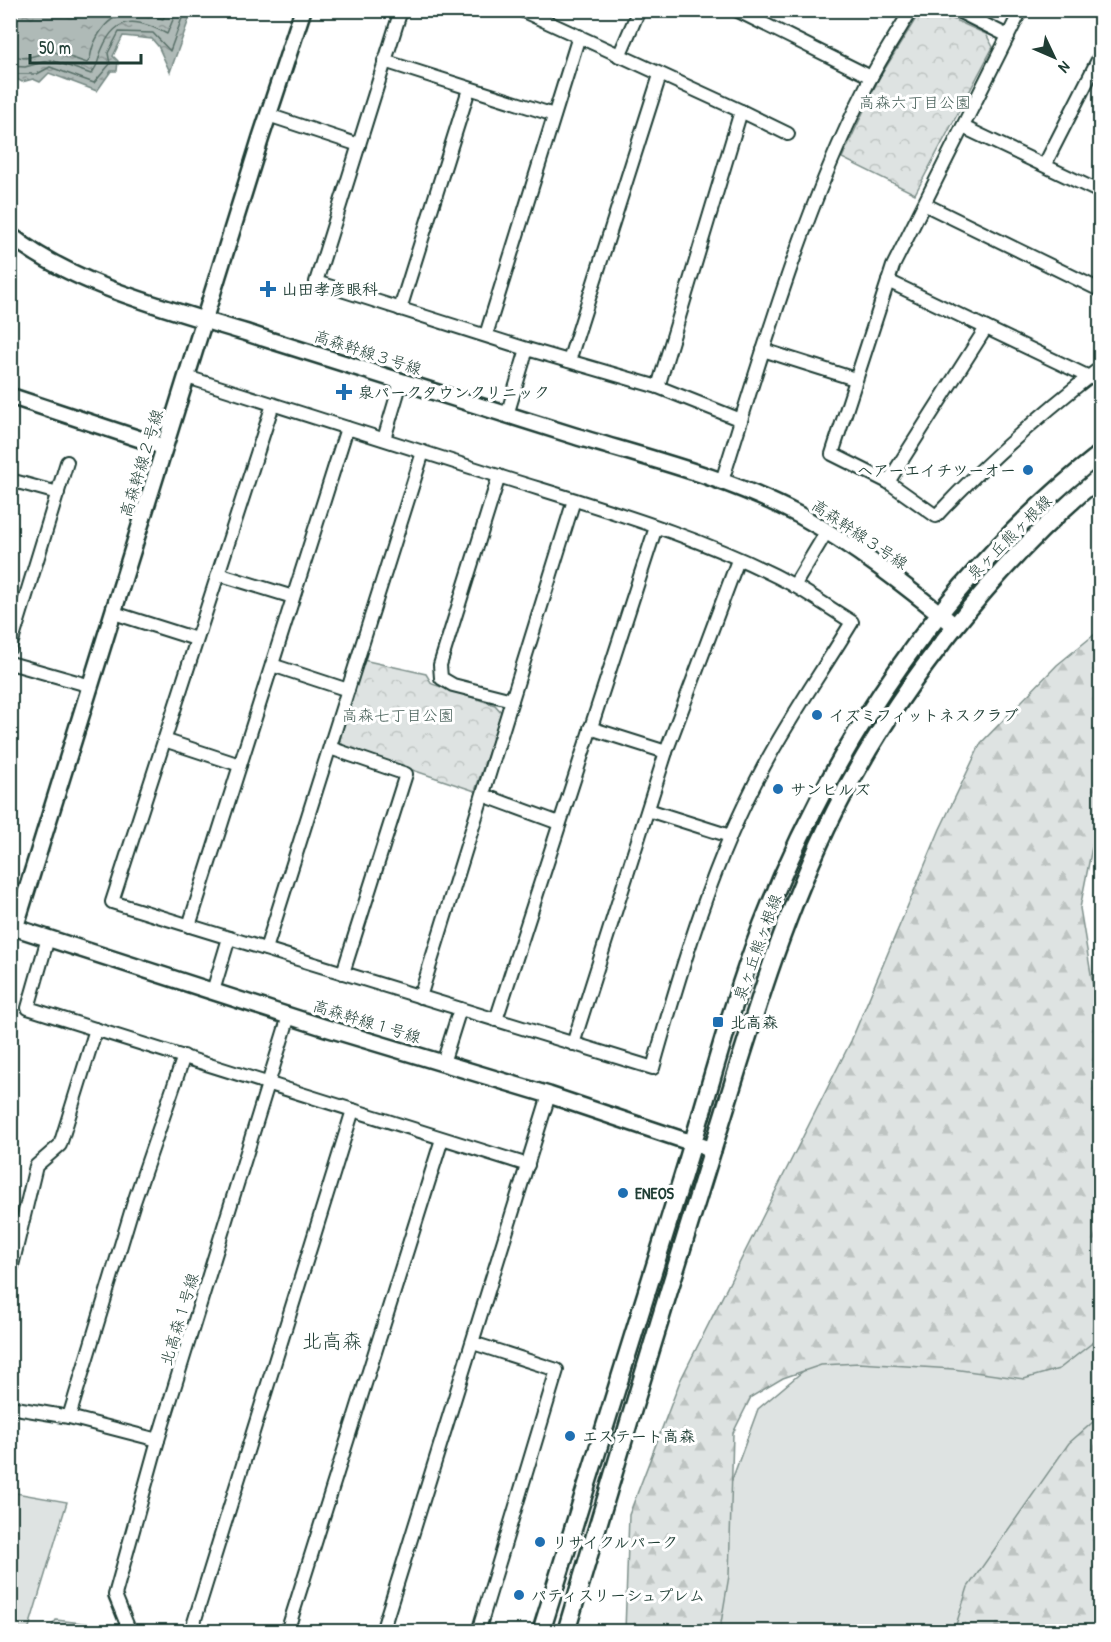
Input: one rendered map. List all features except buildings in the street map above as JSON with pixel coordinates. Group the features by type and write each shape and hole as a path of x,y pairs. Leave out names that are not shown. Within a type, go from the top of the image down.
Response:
{"main road":[{"name":"泉ヶ丘熊ヶ根線","path":"542,1632 745,974 789,862 821,795 864,719 939,613 1007,536 1101,454"},
{"name":"泉ヶ丘熊ヶ根線","path":"566,1632 713,1150 775,957 835,810 888,721 955,626 1019,553 1101,477"}],"street":[{"name":"高森幹線２号線","path":"13,927 303,10"},
{"path":"401,10 316,282 486,334 527,349 658,387 741,420"},
{"path":"521,10 788,134"},
{"path":"619,56 639,10"},
{"path":"736,10 871,77"},
{"path":"722,481 763,350 822,181 871,77 911,10"},
{"path":"956,10 1008,36"},
{"path":"1020,10 888,281 832,454 888,482 936,516 974,475 1101,368"},
{"path":"486,334 579,36"},
{"path":"1045,164 1101,56"},
{"path":"384,61 554,115"},
{"path":"569,361 660,75"},
{"path":"400,309 469,89"},
{"path":"658,387 741,111"},
{"path":"268,115 358,145"},
{"path":"963,127 1101,192"},
{"path":"926,204 1101,290"},
{"name":"高森幹線３号線","path":"10,235 58,266 108,287 401,382 722,481 797,514 827,531 884,570 955,626"},
{"path":"888,281 1089,377"},
{"path":"888,482 986,328"},
{"path":"507,415 527,349"},
{"path":"763,350 855,379"},
{"path":"187,377 273,404 346,428 384,439 656,527 738,560 794,586 852,622 764,765 730,836 687,947 652,1068 112,902 273,404"},
{"path":"384,439 401,382"},
{"path":"10,396 164,447"},
{"path":"189,926 346,428"},
{"path":"266,949 423,452"},
{"path":"10,648 67,462"},
{"path":"499,476 440,665 441,678 453,685 512,700"},
{"path":"10,480 58,493"},
{"path":"420,997 574,500"},
{"path":"496,1020 656,527"},
{"path":"794,586 827,531"},
{"path":"573,1044 666,752 738,560"},
{"path":"218,574 293,597"},
{"path":"114,613 196,639"},
{"path":"10,663 91,686"},
{"path":"272,665 348,690"},
{"path":"590,728 666,752"},
{"path":"164,740 240,765"},
{"path":"330,748 406,774 343,973"},
{"path":"483,795 560,823"},
{"path":"648,810 730,836"},
{"name":"高森幹線１号線","path":"13,927 289,1016 549,1095 713,1150"},
{"path":"48,938 28,1008 528,1165"},
{"path":"213,991 229,938"},
{"path":"443,1063 460,1009"},
{"name":"北高森１号線","path":"130,1632 116,1594 158,1440 289,1016"},
{"path":"10,1274 36,1166 60,1145 96,1029"},
{"path":"69,1417 131,1213 184,1056"},
{"path":"382,1632 549,1095"},
{"path":"191,1632 353,1110"},
{"path":"287,1632 442,1139"},
{"path":"473,1343 557,1370 478,1632"},
{"path":"10,1407 69,1417 158,1440"}],"green space":[{"name":"高森六丁目公園","path":"924,10 935,11 986,34 993,47 915,194 842,158 878,80 918,15"},
{"path":"1100,630 1100,807 1080,908 1100,1028 1100,1332 1091,1344 1059,1369 1024,1379 953,1369 859,1363 821,1365 783,1378 751,1397 733,1433 729,1576 720,1629 718,1632 625,1631 629,1515 680,1381 851,1041 940,829 981,743 1057,665"},
{"name":"高森七丁目公園","path":"363,660 426,674 432,684 495,705 502,713 475,791 344,747 338,737"},
{"path":"1100,996 1100,1631 704,1632 711,1537 758,1409 897,1292 1063,1186"},
{"path":"1100,1416 1100,1631 954,1631 968,1587 1069,1443"},
{"path":"10,1492 67,1502 28,1631 11,1631"},
{"path":"56,1620 100,1625 103,1631 49,1631"}],"water":[{"path":"11,10 192,11 170,72 158,46 152,39 123,36 113,56 118,61 117,71 111,71 97,91 49,73 40,82 33,79 22,82 15,78 11,84"}],"place":[{"name":"山田孝彦眼科","path":"268,289"},
{"name":"泉パークタウンクリニック","path":"344,392"},
{"name":"ヘアーエイチツーオー","path":"1028,470"},
{"name":"イズミフィットネスクラブ","path":"817,715"},
{"name":"サンヒルズ","path":"778,789"},
{"name":"北高森","path":"718,1022"},
{"name":"ENEOS","path":"623,1193"},
{"name":"エステート高森","path":"570,1436"},
{"name":"リサイクルパーク","path":"540,1542"},
{"name":"パティスリーシュプレム","path":"519,1595"}],"district":[{"name":"北高森","path":"332,1341"}]}
